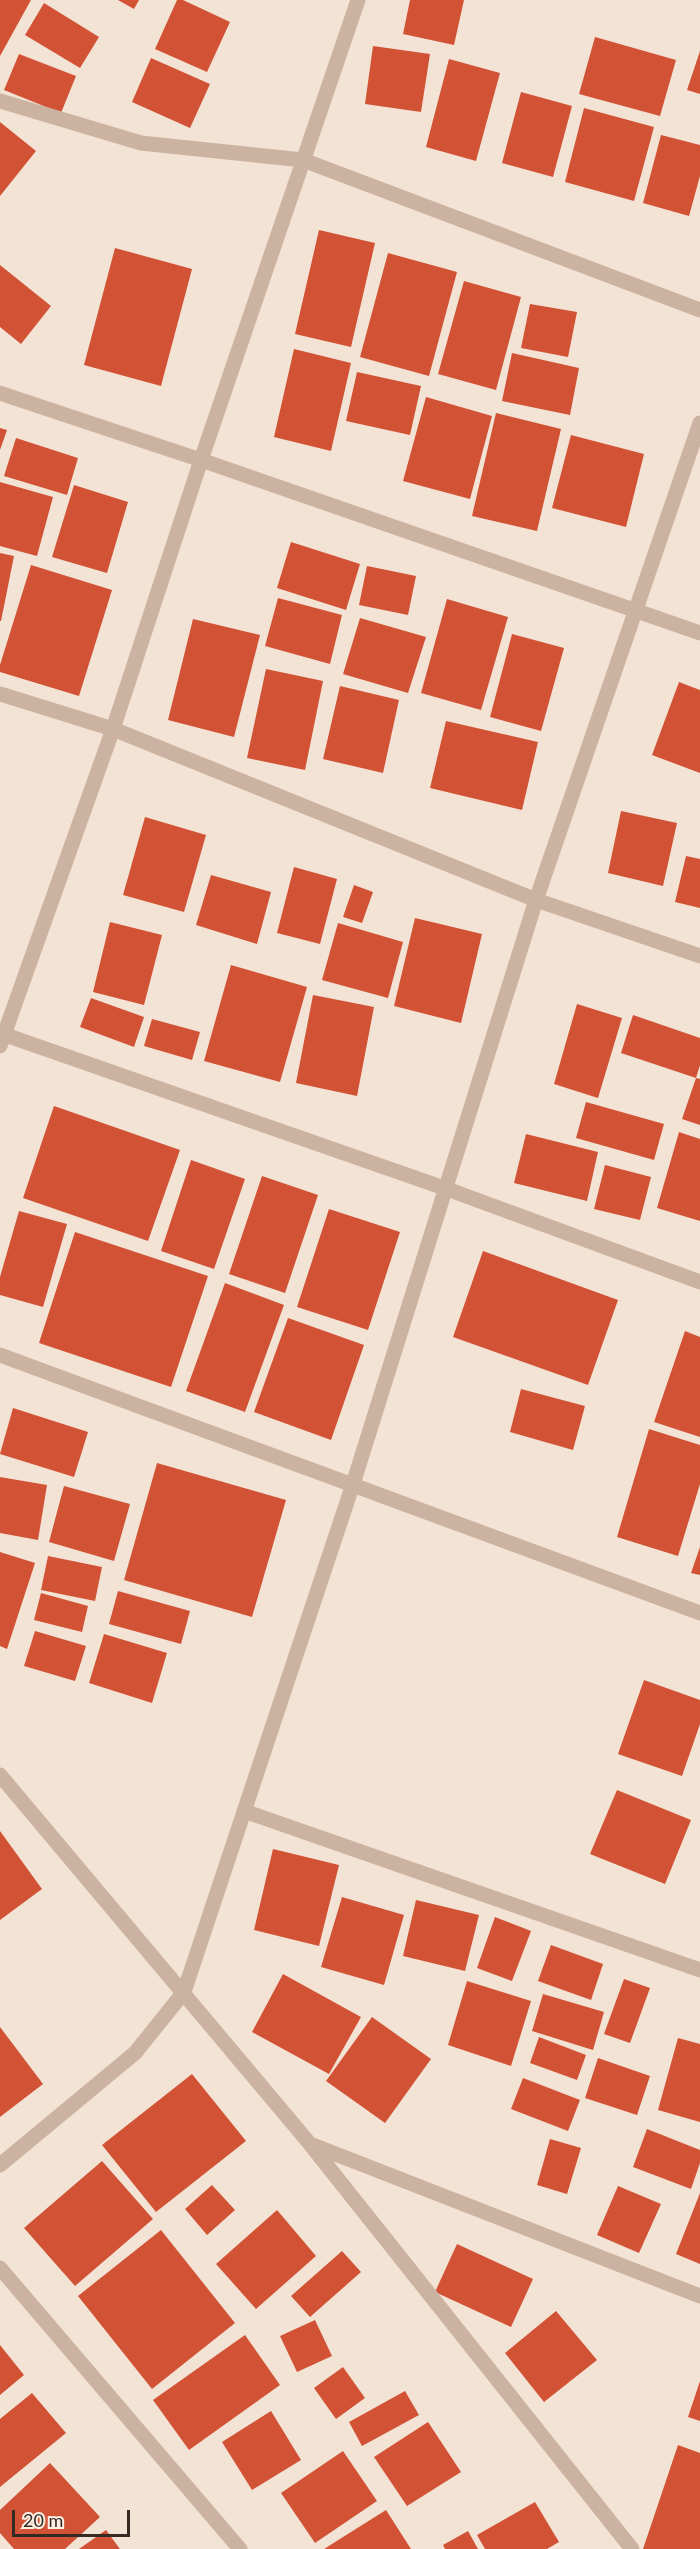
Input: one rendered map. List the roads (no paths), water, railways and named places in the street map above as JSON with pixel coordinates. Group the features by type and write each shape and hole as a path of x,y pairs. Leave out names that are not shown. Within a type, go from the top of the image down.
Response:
{"street":[{"path":"358,0 201,460 113,729 1,1037 447,1189 700,1282"},
{"path":"0,101 141,143 303,160 700,310"},
{"path":"0,393 201,460 700,633"},
{"path":"0,2165 135,2053 184,1992 353,1484 536,900 700,423"},
{"path":"0,694 113,729 536,900 700,956"},
{"path":"0,1355 700,1613"},
{"path":"0,1775 309,2144 632,2549"},
{"path":"244,1810 700,1970"},
{"path":"309,2144 700,2296"},
{"path":"0,2268 240,2549"}]}
